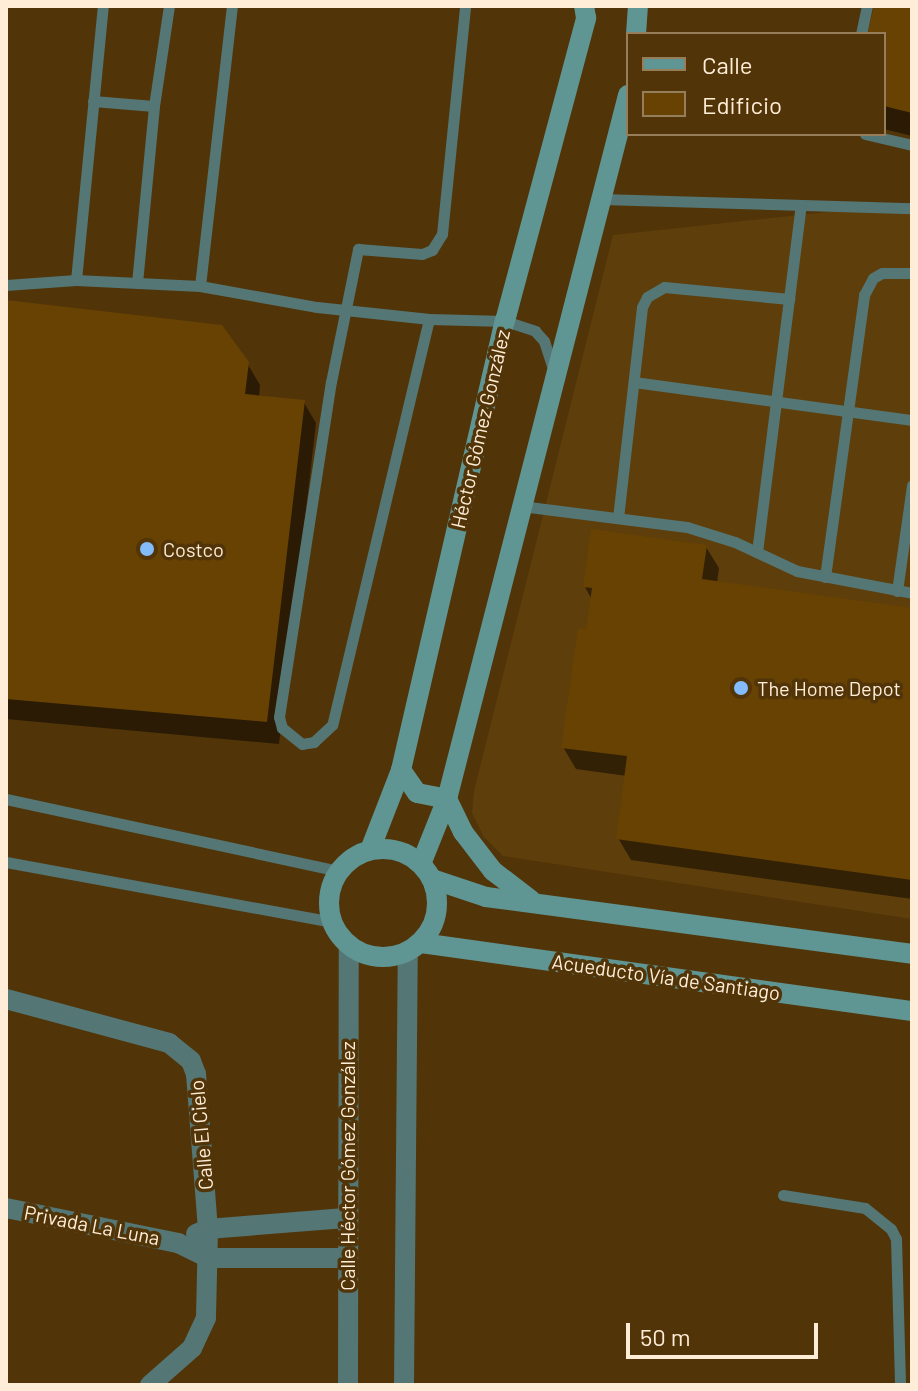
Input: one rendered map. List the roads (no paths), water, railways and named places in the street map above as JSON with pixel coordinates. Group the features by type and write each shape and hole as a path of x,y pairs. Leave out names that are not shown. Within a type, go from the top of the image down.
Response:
{"street":[{"name":"Héctor Gómez González","path":"370,850 401,770 505,321 586,18 584,6"},
{"path":"636,32 638,6"},
{"path":"404,1385 414,948 437,913 437,895 427,872 626,103"},
{"path":"401,770 417,793 447,799"},
{"path":"447,799 463,832 493,871 537,904"},
{"path":"414,948 389,958 368,956 349,947 332,922 328,905 331,887 339,871 353,858 370,850 397,851 427,872 486,897 912,954"},
{"name":"Calle Héctor Gómez González","path":"348,1385 349,947"},
{"name":"Acueducto Vía de Santiago","path":"414,948 912,1011"},
{"name":"Calle El Cielo","path":"6,999 169,1043 191,1061 200,1090 208,1229 209,1258 202,1334 192,1348 150,1385"},
{"name":"Privada La Luna","path":"6,1208 178,1243 209,1258"},
{"name":"Privada La Luna","path":"178,1243 208,1229 346,1218"},
{"path":"264,1224 267,1256"},
{"path":"209,1258 346,1258"}],"lane":[{"path":"76,280 103,6"},
{"path":"137,283 154,106 169,6"},
{"path":"200,286 232,6"},
{"path":"429,319 332,725 314,742 302,744 282,728 279,717 331,382 358,249 422,254 432,250 442,234 465,6"},
{"path":"861,32 867,6"},
{"path":"93,101 154,106"},
{"path":"874,136 912,145"},
{"path":"601,199 912,208"},
{"path":"757,552 801,206"},
{"path":"825,577 868,285 882,273 912,273"},
{"path":"6,285 76,280 200,286 347,310 429,319 505,321 535,331 544,341 554,374"},
{"path":"618,518 642,307 654,291 664,287 789,299"},
{"path":"634,382 912,420"},
{"path":"897,591 912,485"},
{"path":"521,506 711,533 797,571 912,593"},
{"path":"6,799 339,871"},
{"path":"6,862 332,922"},
{"path":"783,1195 865,1208 891,1229 896,1239 900,1385"}],"place":[{"name":"Costco","path":"147,549"},
{"name":"The Home Depot","path":"741,688"}]}
